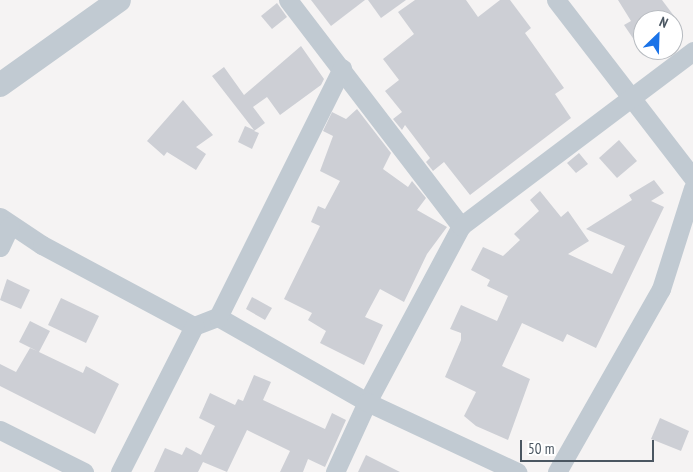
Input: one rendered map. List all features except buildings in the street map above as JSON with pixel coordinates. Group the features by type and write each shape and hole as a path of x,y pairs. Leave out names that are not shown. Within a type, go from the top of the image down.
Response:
{"street":[{"path":"0,84 119,0"},
{"path":"288,0 342,68 461,226"},
{"path":"556,0 693,178"},
{"path":"335,472 367,402 461,226 629,95 693,51"},
{"path":"120,472 194,326 218,318 342,68"},
{"path":"558,472 661,289 693,188"},
{"path":"0,247 5,221 194,326"},
{"path":"218,318 367,402 517,472"},
{"path":"0,430 84,472"}]}
